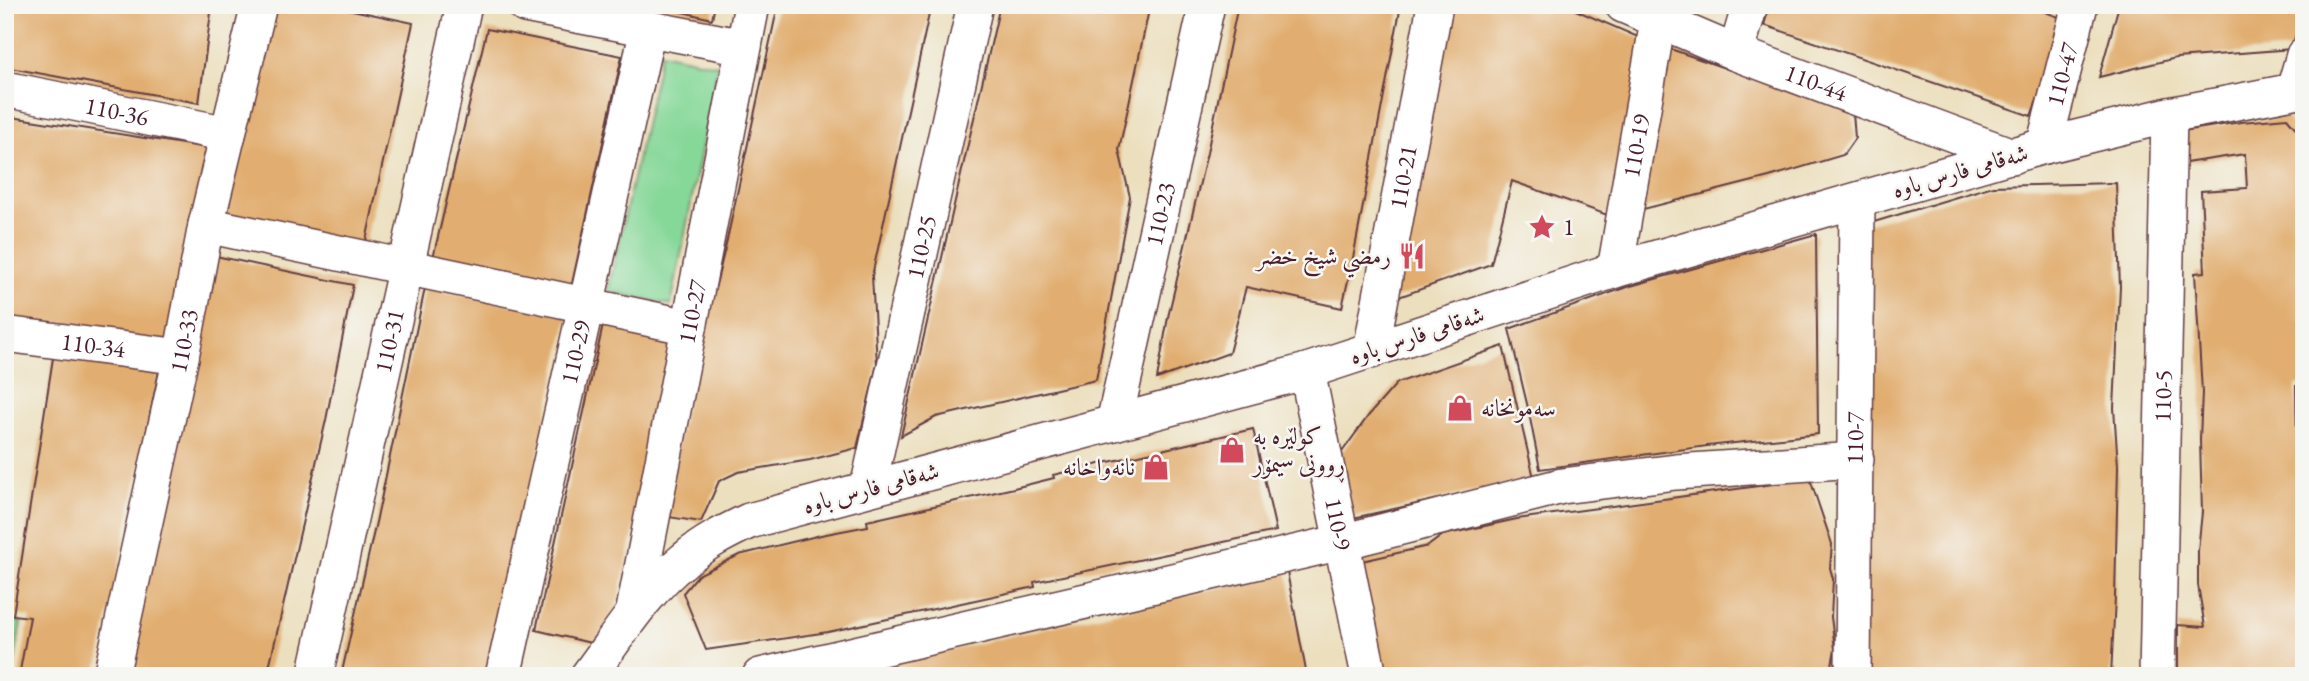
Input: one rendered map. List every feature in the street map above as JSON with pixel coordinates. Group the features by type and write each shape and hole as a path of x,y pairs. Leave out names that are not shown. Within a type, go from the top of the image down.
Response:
{"street":[{"name":"110-33","path":"111,676 181,358 206,225 259,5"},
{"name":"110-31","path":"315,676 464,5"},
{"path":"525,5 744,47"},
{"name":"110-27","path":"633,616 752,5"},
{"name":"110-25","path":"868,488 975,5"},
{"name":"110-23","path":"1114,423 1207,5"},
{"name":"110-21","path":"1371,351 1435,5"},
{"name":"110-44","path":"1623,5 1736,53 2028,151"},
{"path":"1736,53 1750,5"},
{"name":"110-47","path":"2028,151 2080,5"},
{"name":"110-19","path":"1615,270 1658,21"},
{"name":"110-29","path":"503,676 649,29"},
{"path":"2299,90 2304,55"},
{"name":"110-36","path":"5,89 228,135"},
{"name":"شەقامی فارس باوە","path":"588,676 656,586 684,560 714,538 748,521 1307,372 1615,270 2028,151 2169,115 2299,90"},
{"name":"110-5","path":"2157,676 2169,115"},
{"name":"110-7","path":"1853,676 1857,201"},
{"path":"206,225 690,327"},
{"name":"110-34","path":"5,334 181,358"},
{"name":"110-9","path":"1307,372 1369,676"},
{"path":"767,675 1342,542 1563,486 1676,472 1856,460"}],"green space":[{"path":"661,53 718,65 671,305 608,291"},
{"path":"5,619 21,622 12,676 5,676"}],"building":[{"path":"5,5 212,5 199,103 5,67"},
{"path":"268,5 329,5 413,23 364,250 224,218"},
{"path":"653,5 715,5 712,19"},
{"path":"778,5 931,5 872,276 877,364 857,448 810,460 738,472 719,481 701,522 662,516 703,324 727,240"},
{"path":"1000,5 1150,5 1119,150 1130,197 1096,380 936,417 901,436"},
{"path":"1238,5 1401,5 1354,253 1342,308 1246,287 1229,353 1157,379 1168,317 1207,153"},
{"path":"1448,5 1564,5 1645,40 1610,216 1512,181 1491,264 1385,302"},
{"path":"1695,5 1716,5 1714,13"},
{"path":"1770,5 2026,5 2067,20 2031,116 1764,25"},
{"path":"2119,5 2303,5 2292,49 2176,58 2099,77"},
{"path":"487,29 622,56 571,288 433,258"},
{"path":"1662,46 1853,113 1855,138 1843,155 1628,213"},
{"path":"5,116 208,148 177,352 5,328"},
{"path":"2287,118 2304,138 2304,385 2296,386 2304,542 2304,676 2178,676 2178,625 2205,627 2198,585 2202,512 2202,392 2195,273 2205,272 2201,191 2247,188 2245,154 2172,165 2170,133"},
{"path":"2116,183 2120,287 2114,408 2118,466 2111,676 1863,676 1864,225 1993,186"},
{"path":"1816,234 1818,434 1540,469 1509,329 1627,287"},
{"path":"206,254 353,285 326,420 267,676 117,676"},
{"path":"425,288 568,316 490,676 341,676 379,509"},
{"path":"605,316 676,333 617,607 595,644 536,630"},
{"path":"55,345 161,361 96,676 19,676 30,617 13,615"},
{"path":"1503,346 1534,478 1353,518 1344,482 1342,452 1369,415 1397,383"},
{"path":"1253,429 1276,531 1034,582 1035,587 828,632 706,650 683,593 698,575 739,555 868,526 867,521 1014,488 1054,478 1053,475"},
{"path":"1810,479 1832,544 1831,617 1835,649 1833,676 1385,676 1358,562 1428,546 1443,535 1517,519"},
{"path":"1287,572 1307,676 839,676"}],"place":[{"name":"1","path":"1542,227"},
{"name":"رمضي شيخ خضر","path":"1412,256"},
{"name":"سەمونخانە","path":"1460,408"},
{"name":"کولێرە بە ڕوونی سیمۆر","path":"1232,450"},
{"name":"نانەواخانە","path":"1156,467"}]}
